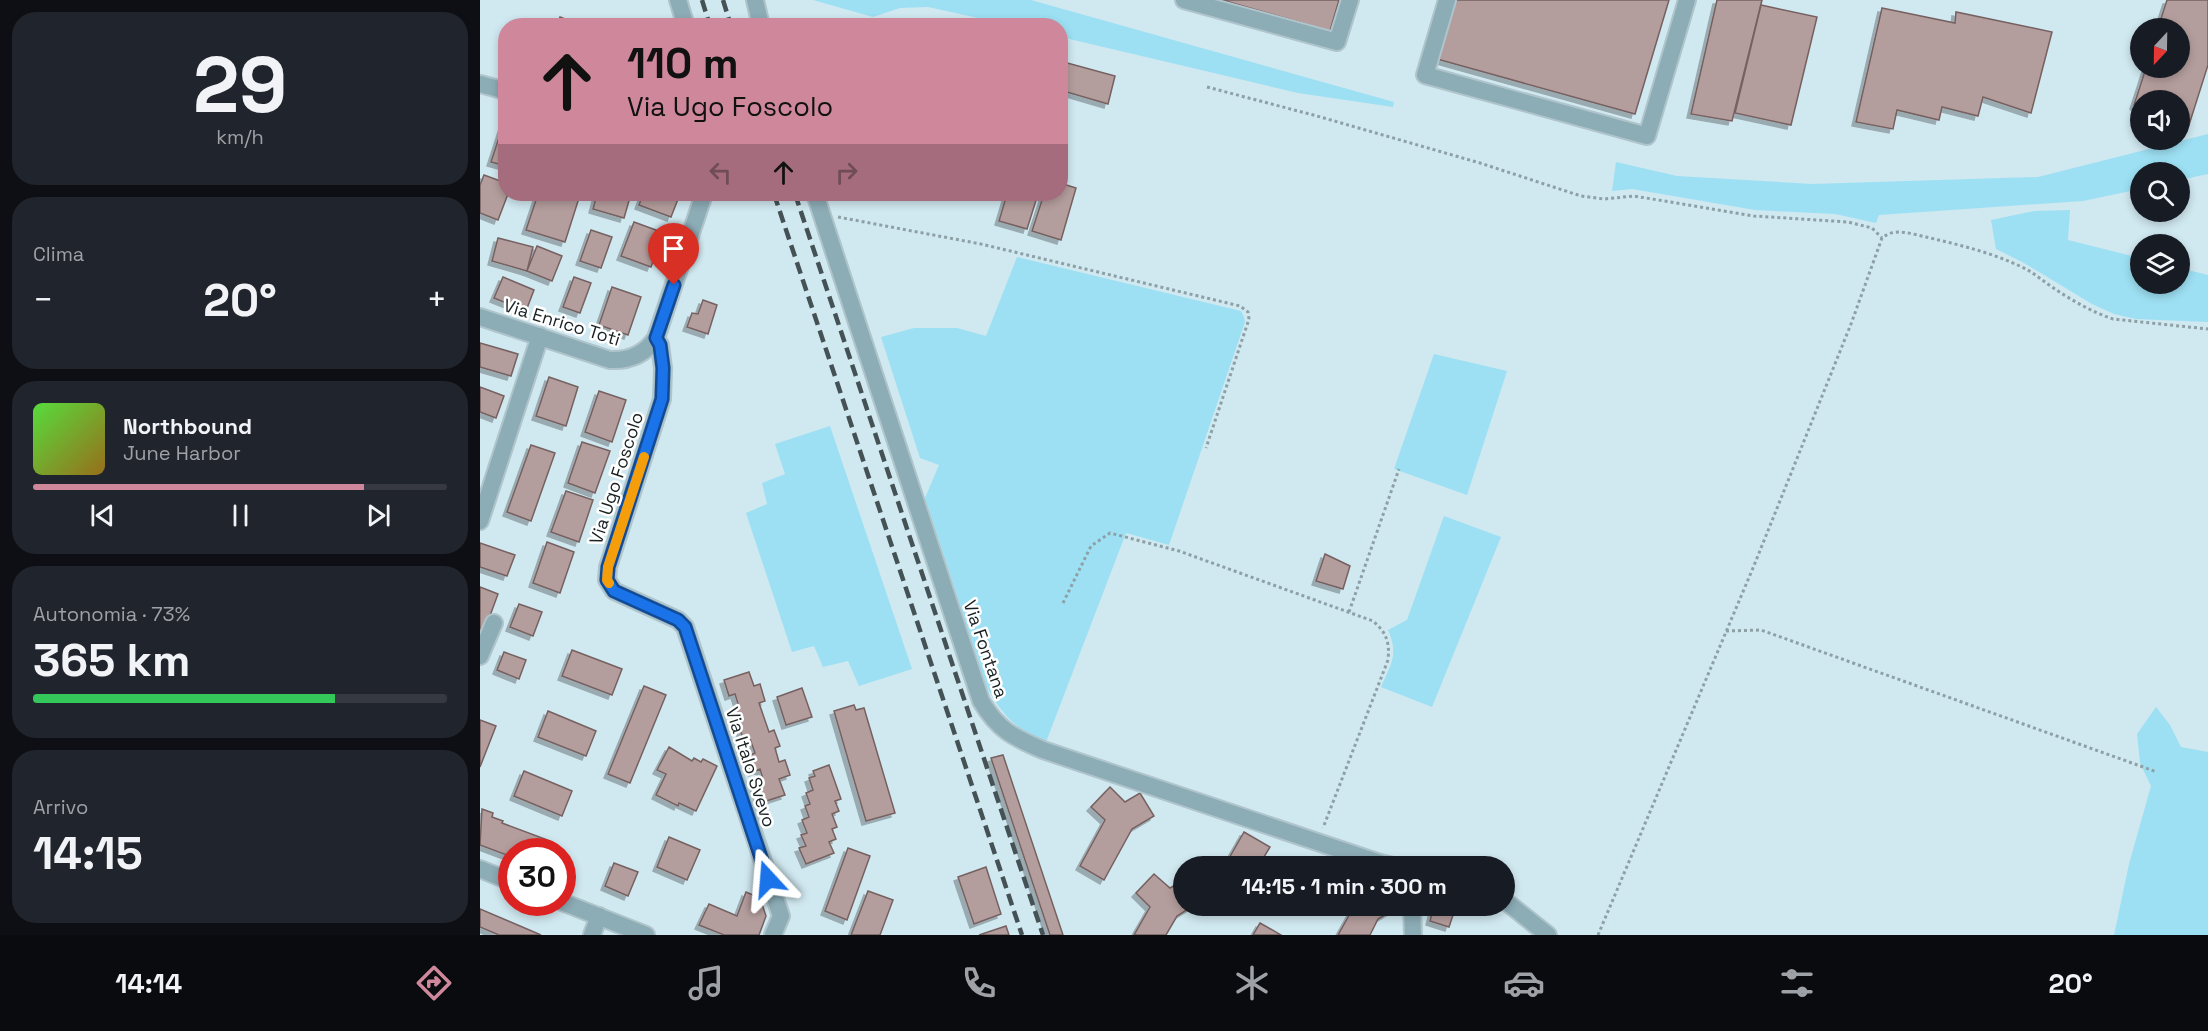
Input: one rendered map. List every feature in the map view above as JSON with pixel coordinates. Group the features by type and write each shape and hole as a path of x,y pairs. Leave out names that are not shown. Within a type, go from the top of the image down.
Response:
{"street":[{"path":"678,0 684,18"},
{"path":"755,0 759,18"},
{"path":"1184,0 1337,42 1350,0"},
{"path":"1447,0 1425,75 1647,136 1687,0"},
{"path":"480,84 498,89"},
{"name":"Via Ugo Foscolo","path":"690,644 685,627 678,620 614,591 607,580 608,567 660,407 663,384 660,345 656,338 702,201"},
{"name":"Via Fontana","path":"817,201 981,701 991,717 1004,731 1043,750 1362,856"},
{"name":"Via Enrico Toti","path":"480,317 610,360 633,358"},
{"path":"480,521 540,336"},
{"path":"656,338 649,348 633,358 653,372 663,384"},
{"path":"480,656 494,623"},
{"name":"Via Italo Svevo","path":"690,644 781,916 773,935"},
{"path":"480,869 498,876"},
{"path":"576,907 646,935"},
{"path":"1515,909 1548,935"},
{"path":"591,935 599,916"},
{"path":"1412,916 1413,935"}],"path":[{"path":"1207,87 1329,119 1480,163 1581,196 1604,199 1634,196 1754,216 1848,222 1872,228 1882,238"},
{"path":"822,214 981,244 1240,306 1248,312 1249,319 1206,448"},
{"path":"1598,935 1726,631 1851,324 1882,238 1887,234 1900,232 1959,244 2004,259 2028,270 2074,300 2113,319 2208,329"},
{"path":"1349,612 1399,469"},
{"path":"1063,603 1091,546 1110,533 1179,551 1349,612 1372,621 1382,628 1388,638 1390,648 1388,660 1318,842"},
{"path":"1726,631 1761,630 2157,772"}],"shaded area":[{"path":"813,0 1031,0 1394,102 1393,107 1298,93 1068,39 1068,18 978,18 928,7 900,8 873,17"},
{"path":"2208,134 2208,174 2190,178 2190,162 2130,162 2130,191 2083,201 1879,215 1876,223 1835,214 1755,210 1632,189 1612,191 1616,162 1677,176 1812,184 2038,177 2145,150 2190,150 2190,139"},
{"path":"2070,210 2068,240 2130,256 2130,294 2190,294 2190,270 2208,275 2208,322 2136,319 2114,314 2092,304 1996,249 1991,220 2034,211"},
{"path":"1017,257 1241,311 1245,322 1169,545 1126,533 1046,742 1018,727 1004,713 987,687 925,498 939,465 920,458 881,337 914,328 957,328 986,336"},
{"path":"1434,354 1507,371 1467,495 1394,469"},
{"path":"830,426 912,669 859,686 848,661 823,667 814,646 792,652 746,513 767,504 762,483 785,474 775,444"},
{"path":"1444,516 1501,537 1432,707 1381,687 1391,665 1393,653 1388,630 1407,620"},
{"path":"2156,707 2170,725 2181,747 2208,752 2208,935 2114,935 2129,864 2151,786 2140,763 2137,734"}],"building":[{"path":"1222,0 1339,0 1330,31"},
{"path":"1455,0 1669,0 1635,114 1437,59"},
{"path":"1717,0 1762,0 1732,121 1691,114"},
{"path":"2167,0 2208,0 2208,65 2190,122 2190,90 2139,90 2143,78 2190,78 2190,18 2161,18"},
{"path":"1761,5 1817,17 1791,125 1735,113"},
{"path":"1882,8 1955,23 1956,12 2052,32 2031,113 1983,97 1978,116 1942,107 1939,120 1897,110 1893,129 1856,122"},
{"path":"1068,63 1115,76 1108,104 1068,92"},
{"path":"498,141 498,164 491,162"},
{"path":"484,175 498,180 498,201 505,201 498,220 480,213 480,185"},
{"path":"1068,186 1076,188 1061,240 1032,231 1042,201 1068,201"},
{"path":"536,201 578,201 565,242 526,230"},
{"path":"595,201 629,201 624,218 593,209"},
{"path":"640,201 677,201 671,217 639,205"},
{"path":"1005,201 1036,201 1027,229 999,221"},
{"path":"634,222 664,233 651,267 621,256"},
{"path":"591,230 612,237 601,268 580,261"},
{"path":"498,238 533,247 527,271 492,261"},
{"path":"537,246 562,256 552,281 527,271"},
{"path":"503,277 534,290 526,311 494,298"},
{"path":"574,277 591,283 580,313 563,307"},
{"path":"612,287 641,297 628,335 599,325"},
{"path":"703,300 717,305 708,334 687,327 692,313 698,314"},
{"path":"480,343 518,354 511,376 480,367"},
{"path":"549,377 578,387 566,426 536,416"},
{"path":"480,387 504,396 496,418 480,412"},
{"path":"599,391 626,400 612,442 585,432"},
{"path":"582,442 610,451 595,493 568,483"},
{"path":"531,445 555,453 531,521 507,512"},
{"path":"566,491 593,500 579,542 551,532"},
{"path":"547,542 574,552 560,593 533,583"},
{"path":"480,543 515,555 507,576 480,567"},
{"path":"1325,554 1350,566 1343,589 1316,581"},
{"path":"480,587 498,594 480,643"},
{"path":"519,604 542,612 533,636 510,627"},
{"path":"572,650 622,669 612,695 562,676"},
{"path":"504,652 526,660 519,679 497,670"},
{"path":"749,672 754,686 760,684 765,701 759,703 769,732 774,730 780,746 775,748 779,762 785,760 790,775 779,779 785,795 760,803 754,786 764,782 760,769 753,772 748,756 755,753 750,739 744,741 733,710 739,707 735,694 729,696 724,680"},
{"path":"644,686 666,695 630,783 608,774"},
{"path":"802,688 812,717 786,725 777,697"},
{"path":"854,705 856,710 864,708 895,813 866,821 834,711"},
{"path":"548,711 596,731 586,756 538,737"},
{"path":"480,720 496,726 480,767"},
{"path":"669,747 692,761 694,758 701,762 703,759 717,766 696,811 679,803 678,806 656,795 666,774 657,770"},
{"path":"1003,755 1063,935 1050,935 991,758"},
{"path":"829,765 841,799 835,801 839,811 832,814 837,827 832,829 836,839 829,842 834,853 806,864 799,848 806,846 801,835 807,833 802,820 809,817 805,806 810,804 806,793 813,790 809,778 815,776 813,771"},
{"path":"524,771 572,791 562,816 514,796"},
{"path":"1110,787 1125,802 1140,793 1154,816 1132,829 1104,880 1080,866 1105,820 1091,807"},
{"path":"482,809 493,813 492,817 503,821 502,823 542,838 498,838 498,852 480,845"},
{"path":"1244,832 1270,847 1265,856 1230,856"},
{"path":"669,837 700,850 687,880 657,867"},
{"path":"848,848 870,856 847,920 825,911"},
{"path":"614,863 638,872 628,896 605,886"},
{"path":"986,867 1001,914 974,924 958,877"},
{"path":"1154,874 1170,888 1173,886 1173,916 1177,916 1166,935 1134,935 1150,907 1136,893"},
{"path":"868,891 893,900 880,935 851,935"},
{"path":"746,892 760,898 766,916 759,935 724,935 699,925 709,904 737,916"},
{"path":"480,909 541,935 499,935 480,927"},
{"path":"1349,916 1383,916 1378,919 1370,935 1338,935"},
{"path":"1431,916 1453,916 1449,927 1430,921"},
{"path":"1260,923 1281,935 1253,935"},
{"path":"1006,926 1009,935 979,935"}],"railway":[{"path":"702,0 708,18"},
{"path":"723,0 729,18"},
{"path":"776,201 1022,935"},
{"path":"797,201 1043,935"}],"slow traffic":[{"path":"609,583 607,580 608,567 644,457"}],"route":[{"path":"674,285 656,338 660,345 663,368 662,399 608,567 607,580 614,591 678,620 685,627 768,879"}]}
